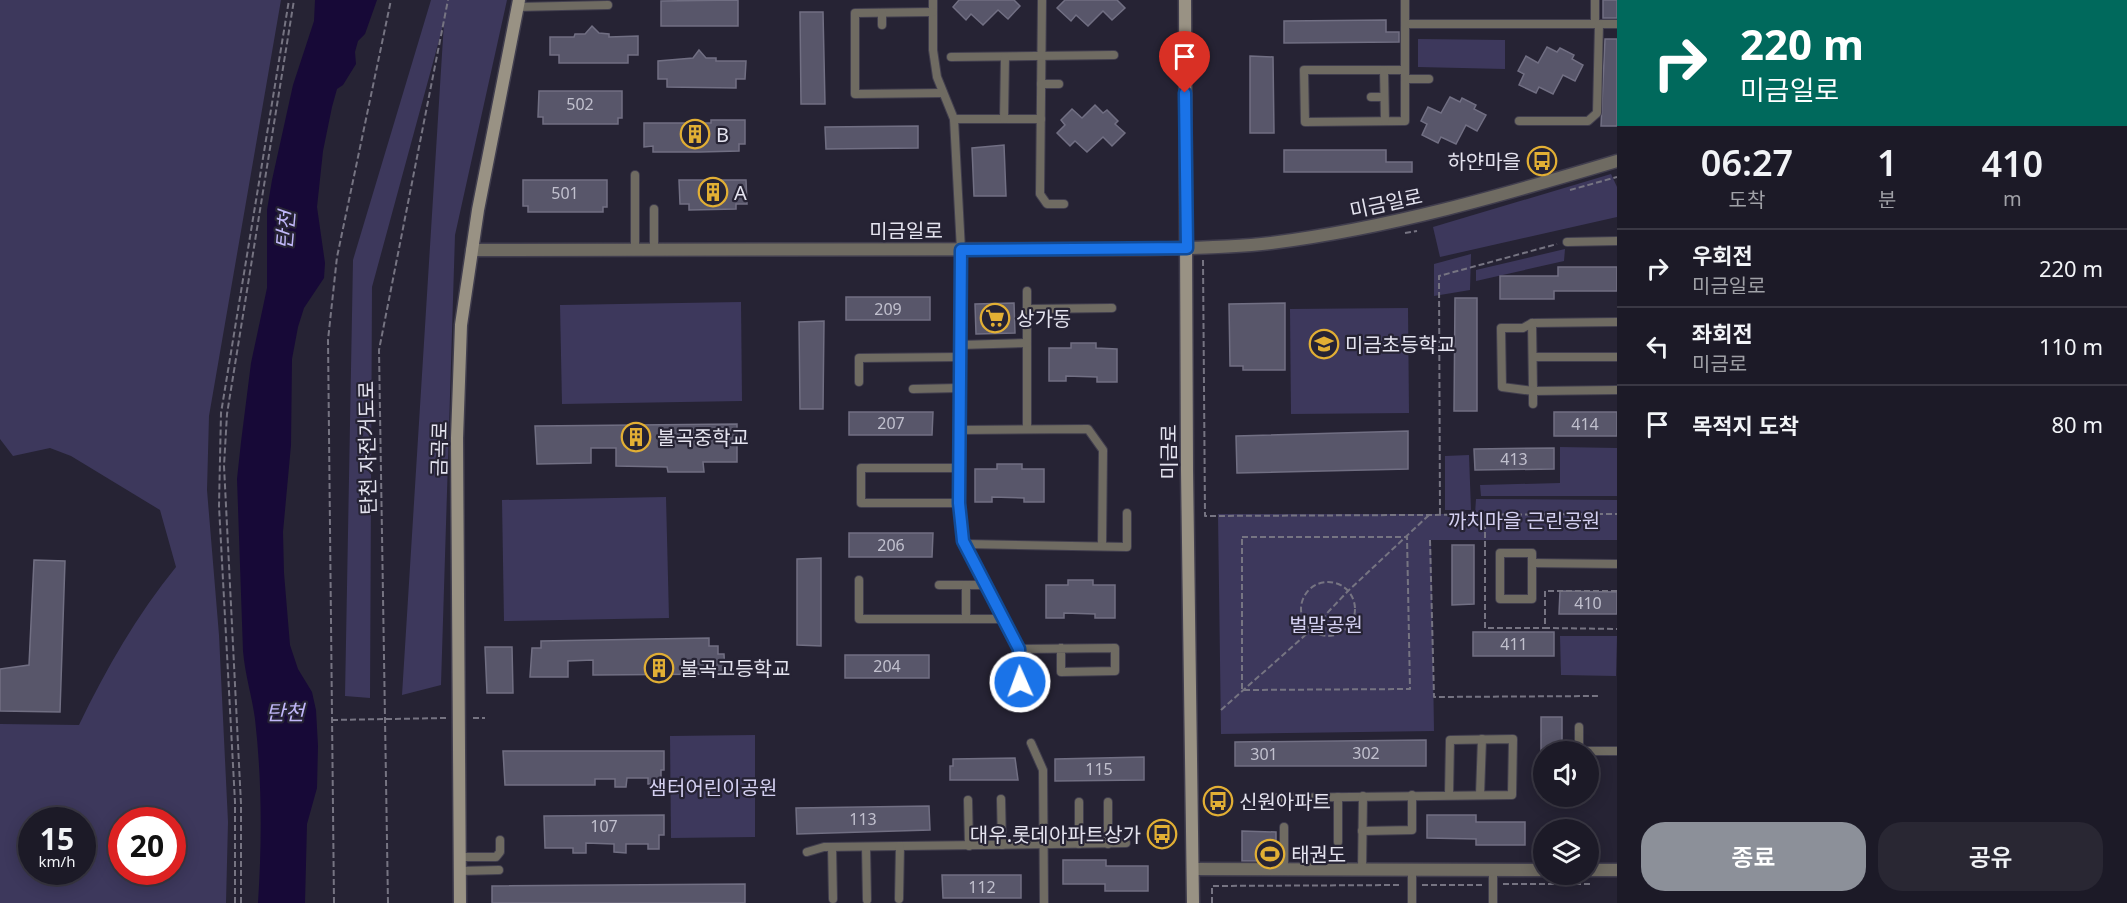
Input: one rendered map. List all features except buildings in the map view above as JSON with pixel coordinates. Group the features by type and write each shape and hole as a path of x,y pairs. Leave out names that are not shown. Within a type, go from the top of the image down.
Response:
{"main road":[{"name":"미금로","path":"1185,0 1187,470 1193,903"},
{"name":"금곡로","path":"459,903 458,438 461,325 472,250 518,4"}],"street":[{"name":"미금일로","path":"472,250 961,250 1187,248 1269,243 1375,226 1490,199 1617,161"},
{"path":"1193,869 1533,870"},
{"path":"1599,870 1617,870"}],"lane":[{"path":"933,0 933,50 942,93 954,119 961,250 959,503 965,544 1019,649 1021,699"},
{"path":"1042,0 1040,194 1047,204 1064,204"},
{"path":"1405,0 1405,24 1405,74 1405,121 1305,122 1304,70 1383,70 1405,74 1429,79"},
{"path":"1519,122 1588,121 1597,113 1595,0"},
{"path":"518,4 608,5"},
{"path":"933,12 855,13 855,94 942,93"},
{"path":"882,13 882,25"},
{"path":"1405,24 1617,24"},
{"path":"951,57 1114,56"},
{"path":"1004,119 1005,57"},
{"path":"1383,70 1385,121"},
{"path":"1041,84 1059,84"},
{"path":"1371,97 1384,97"},
{"path":"954,119 1041,119"},
{"path":"635,175 635,250"},
{"path":"654,209 654,250"},
{"path":"1567,242 1617,241"},
{"path":"1027,291 1027,429"},
{"path":"1027,309 1112,308"},
{"path":"1617,322 1532,323 1523,328 1501,328 1502,387 1533,391 1617,390"},
{"path":"1532,323 1533,404"},
{"path":"960,345 1027,343"},
{"path":"859,382 859,358 960,357"},
{"path":"1533,357 1617,357"},
{"path":"913,389 960,388"},
{"path":"959,430 1088,429 1102,450 1102,546"},
{"path":"959,468 861,468 861,503 959,503"},
{"path":"965,544 1127,547 1127,513"},
{"path":"1500,553 1532,553 1532,564 1532,599 1500,599 1500,553"},
{"path":"1532,564 1617,564"},
{"path":"859,580 859,619 1003,619"},
{"path":"939,585 986,585"},
{"path":"966,585 966,619"},
{"path":"1019,649 1061,648 1115,648 1115,671 1061,672 1061,648"},
{"path":"1579,741 1580,727"},
{"path":"1265,798 1310,801 1363,796 1512,795 1513,739 1450,740 1449,795"},
{"path":"1480,795 1482,740"},
{"path":"1031,743 1043,770 1044,903"},
{"path":"1599,751 1617,751"},
{"path":"1362,831 1412,830 1412,795"},
{"path":"1362,871 1363,796"},
{"path":"1338,797 1338,842"},
{"path":"1001,799 1002,845"},
{"path":"968,800 969,846"},
{"path":"1078,844 1079,802"},
{"path":"1108,802 1108,844"},
{"path":"1284,827 1284,871"},
{"path":"459,857 496,857 500,852 500,840"},
{"path":"807,852 832,847 1126,843"},
{"path":"899,899 900,846"},
{"path":"832,847 833,899"},
{"path":"866,847 867,900"},
{"path":"459,871 499,870"},
{"path":"1412,870 1412,903"},
{"path":"1493,870 1493,903"}],"path":[{"path":"234,903 235,802 219,506 220,413 289,0"},
{"path":"241,903 241,804 225,508 225,445 229,403 294,0"},
{"path":"334,903 328,340 337,257 391,0"},
{"name":"탄천 자전거도로","path":"388,903 379,350 448,0"},
{"path":"1559,192 1617,177"},
{"path":"1398,235 1421,230"},
{"path":"1440,514 1439,276 1567,242"},
{"path":"1213,259 1202,260 1205,516 1617,514"},
{"path":"1221,710 1311,630 1348,591 1430,514"},
{"path":"1242,690 1242,537 1407,537"},
{"path":"1242,690 1410,690 1407,537"},
{"path":"1430,540 1434,697 1599,696"},
{"path":"1324,582 1337,584 1348,591 1354,599 1356,613 1347,629 1340,633 1319,634 1311,630 1304,622 1300,612 1305,593 1324,582"},
{"path":"1617,591 1545,591 1545,628 1617,629"},
{"path":"332,720 450,718"},
{"path":"473,718 485,718"}],"green space":[{"path":"0,0 281,0 209,416 207,490 219,635 228,822 226,903 0,903 0,724 79,725 123,643 148,604 176,567 160,510 71,456 50,448 13,456 0,439"},
{"path":"431,0 507,0 455,235 441,685 402,695 444,22 372,287 370,698 345,696 353,260"},
{"path":"1418,39 1505,40 1505,69 1418,67"},
{"path":"1611,174 1617,187 1617,217 1440,257 1433,227"},
{"path":"1565,249 1564,261 1476,281 1476,270"},
{"path":"1471,254 1470,290 1434,296 1434,264"},
{"path":"741,302 742,401 562,404 560,305"},
{"path":"1408,308 1409,413 1291,414 1290,309"},
{"path":"1560,447 1617,448 1617,496 1481,496 1480,485 1560,483"},
{"path":"1469,455 1471,510 1445,510 1445,456"},
{"path":"666,497 669,618 504,621 502,500"},
{"name":"벌말공원","path":"1476,499 1617,500 1617,540 1431,540 1434,731 1221,734 1218,514 1475,514"},
{"path":"1560,636 1617,636 1616,676 1561,675"},
{"name":"샘터어린이공원","path":"755,735 755,837 671,838 670,736"}],"water":[{"name":"탄천","path":"315,0 377,0 365,34 358,41 355,52 356,64 343,85 337,89 332,107 323,151 317,207 325,263 324,278 304,308 292,359 291,445 283,532 284,573 290,645 298,669 312,692 316,710 318,746 317,788 307,824 305,903 258,903 261,834 259,765 255,719 243,651 237,479 251,363 267,288 267,210 293,85 314,21"}],"place":[{"name":"B","path":"695,134"},
{"name":"하얀마을","path":"1542,161"},
{"name":"A","path":"713,192"},
{"name":"상가동","path":"995,318"},
{"name":"미금초등학교","path":"1324,344"},
{"name":"불곡중학교","path":"636,437"},
{"name":"불곡고등학교","path":"659,668"},
{"name":"신원아파트","path":"1218,801"},
{"name":"대우.롯데아파트상가","path":"1162,834"},
{"name":"태권도","path":"1270,854"}],"route":[{"path":"1020,682 1019,649 963,541 959,503 961,250 1187,248 1185,93"}],"park label":[{"name":"까치마을 근린공원","path":"1524,520"}]}
